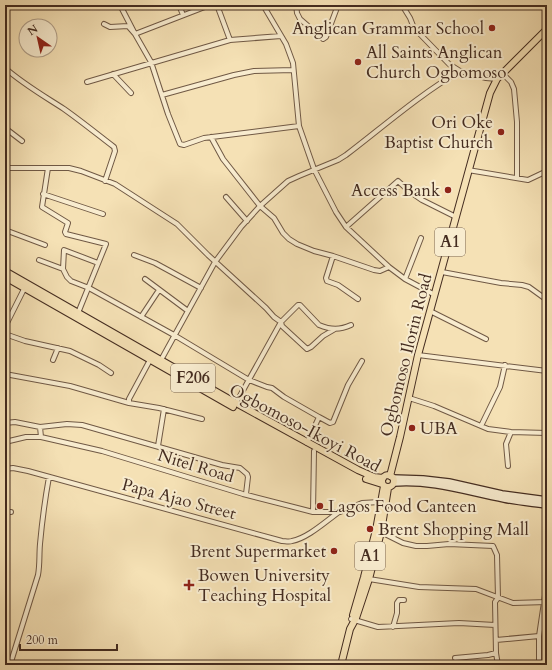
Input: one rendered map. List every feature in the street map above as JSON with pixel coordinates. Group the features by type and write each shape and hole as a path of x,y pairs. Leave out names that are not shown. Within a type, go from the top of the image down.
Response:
{"main road":[{"name":"Ogbomoso Ilorin Road","path":"392,479 418,355 442,272 486,104 493,85 497,79 547,29"},
{"name":"Ogbomoso-Ikoyi Road","path":"5,272 161,360 199,385 314,451 363,478 384,484"},
{"name":"Ogbomoso-Ikoyi Road","path":"5,278 150,360 236,403 384,484"},
{"path":"392,479 392,486 384,484 387,475 392,479 436,484 511,501 547,505"},
{"path":"392,479 423,479 449,482 502,494 547,500"},
{"name":"A1","path":"342,665 372,546 384,484"},
{"name":"A1","path":"353,621 369,579 381,532 384,484"}],"street":[{"path":"120,5 134,34 151,62 180,144 184,145 204,138 299,126"},
{"path":"179,5 183,15"},
{"path":"134,34 210,5"},
{"path":"217,5 230,40"},
{"path":"262,5 286,44 293,63 299,126 314,169 336,212 346,227 389,267 405,279 435,295"},
{"path":"296,5 297,13 300,19 323,39 326,37 338,5"},
{"path":"402,5 414,28 448,63 460,71 486,78 497,79"},
{"path":"104,24 110,26 128,26 134,34"},
{"path":"88,82 151,62 230,40 281,36"},
{"path":"5,68 26,85 68,112 114,147 115,151 105,180"},
{"path":"162,95 234,75 254,72 293,70"},
{"path":"161,360 215,262 230,240 260,206 288,181 338,160 346,155 433,87 460,71"},
{"path":"502,73 511,82 514,89 518,122 516,127 517,178"},
{"path":"113,74 131,93"},
{"path":"486,78 493,85"},
{"path":"5,128 22,140"},
{"path":"211,137 223,159 260,206 274,218 283,233 293,242 314,251 374,270 380,271 389,267"},
{"path":"5,168 69,168 115,184 177,224 215,262 281,322 282,326 307,349 309,349 323,336 335,329"},
{"path":"48,168 42,207 68,223 65,232 66,234 106,244 78,313"},
{"path":"468,170 528,180 547,171"},
{"path":"346,227 398,181 425,202 456,217"},
{"path":"43,194 103,214"},
{"path":"226,197 247,221"},
{"path":"5,230 45,245"},
{"path":"405,279 421,238"},
{"path":"98,263 64,250 63,269 66,277 71,281 89,288 174,335 249,380 272,388 284,397 330,422 333,422 348,384 362,361"},
{"path":"134,255 155,263 201,288"},
{"path":"333,256 326,278 327,280 338,285 358,299"},
{"path":"39,260 63,269"},
{"path":"442,272 501,283 522,285 529,287 547,300"},
{"path":"145,279 188,311"},
{"path":"5,327 24,289"},
{"path":"141,317 159,290"},
{"path":"236,403 281,322 300,305 320,325 335,329 343,329 352,325"},
{"path":"430,311 486,339"},
{"path":"5,334 25,341 70,351 99,365 111,373"},
{"path":"53,360 58,348"},
{"path":"418,355 547,370 545,386 547,389"},
{"path":"129,403 129,399 150,360"},
{"path":"481,426 500,387 505,365"},
{"path":"5,374 70,386 129,403 164,409 202,419"},
{"path":"409,398 434,406 481,426 511,432 547,433"},
{"path":"158,446 164,409"},
{"path":"307,443 319,417"},
{"path":"5,423 15,422 40,427 67,424 82,425 222,465 240,468 245,471 248,477 246,494"},
{"path":"40,427 41,437"},
{"path":"508,466 506,444 511,432"},
{"name":"Nitel Road","path":"5,442 26,437 41,437 102,451 246,494 313,512 340,512 362,503 380,502"},
{"path":"313,512 314,451"},
{"name":"Papa Ajao Street","path":"5,469 13,468 28,471 160,506 282,541 292,541 300,538 324,524 340,512"},
{"path":"10,665 38,575 42,515 50,477"},
{"path":"5,512 11,512"},
{"path":"381,532 416,546 449,544 493,546 497,555 498,598 495,602 495,625 498,665"},
{"path":"369,579 419,587 476,589 513,603 545,602"},
{"path":"539,665 539,636 547,582"},
{"path":"393,627 397,613 397,603 399,600 404,600"},
{"path":"353,621 378,627 452,623 495,625"},
{"path":"496,640 539,636"},
{"path":"455,658 496,653"}],"place":[{"name":"Anglican Grammar School","path":"492,28"},
{"name":"All Saints Anglican Church Ogbomoso","path":"358,62"},
{"name":"Ori Oke Baptist Church","path":"501,132"},
{"name":"Access Bank","path":"448,190"},
{"name":"UBA","path":"412,428"},
{"name":"Lagos Food Canteen","path":"320,506"},
{"name":"Brent Shopping Mall","path":"370,529"},
{"name":"Brent Supermarket","path":"334,551"},
{"name":"Bowen University Teaching Hospital","path":"189,585"}]}
